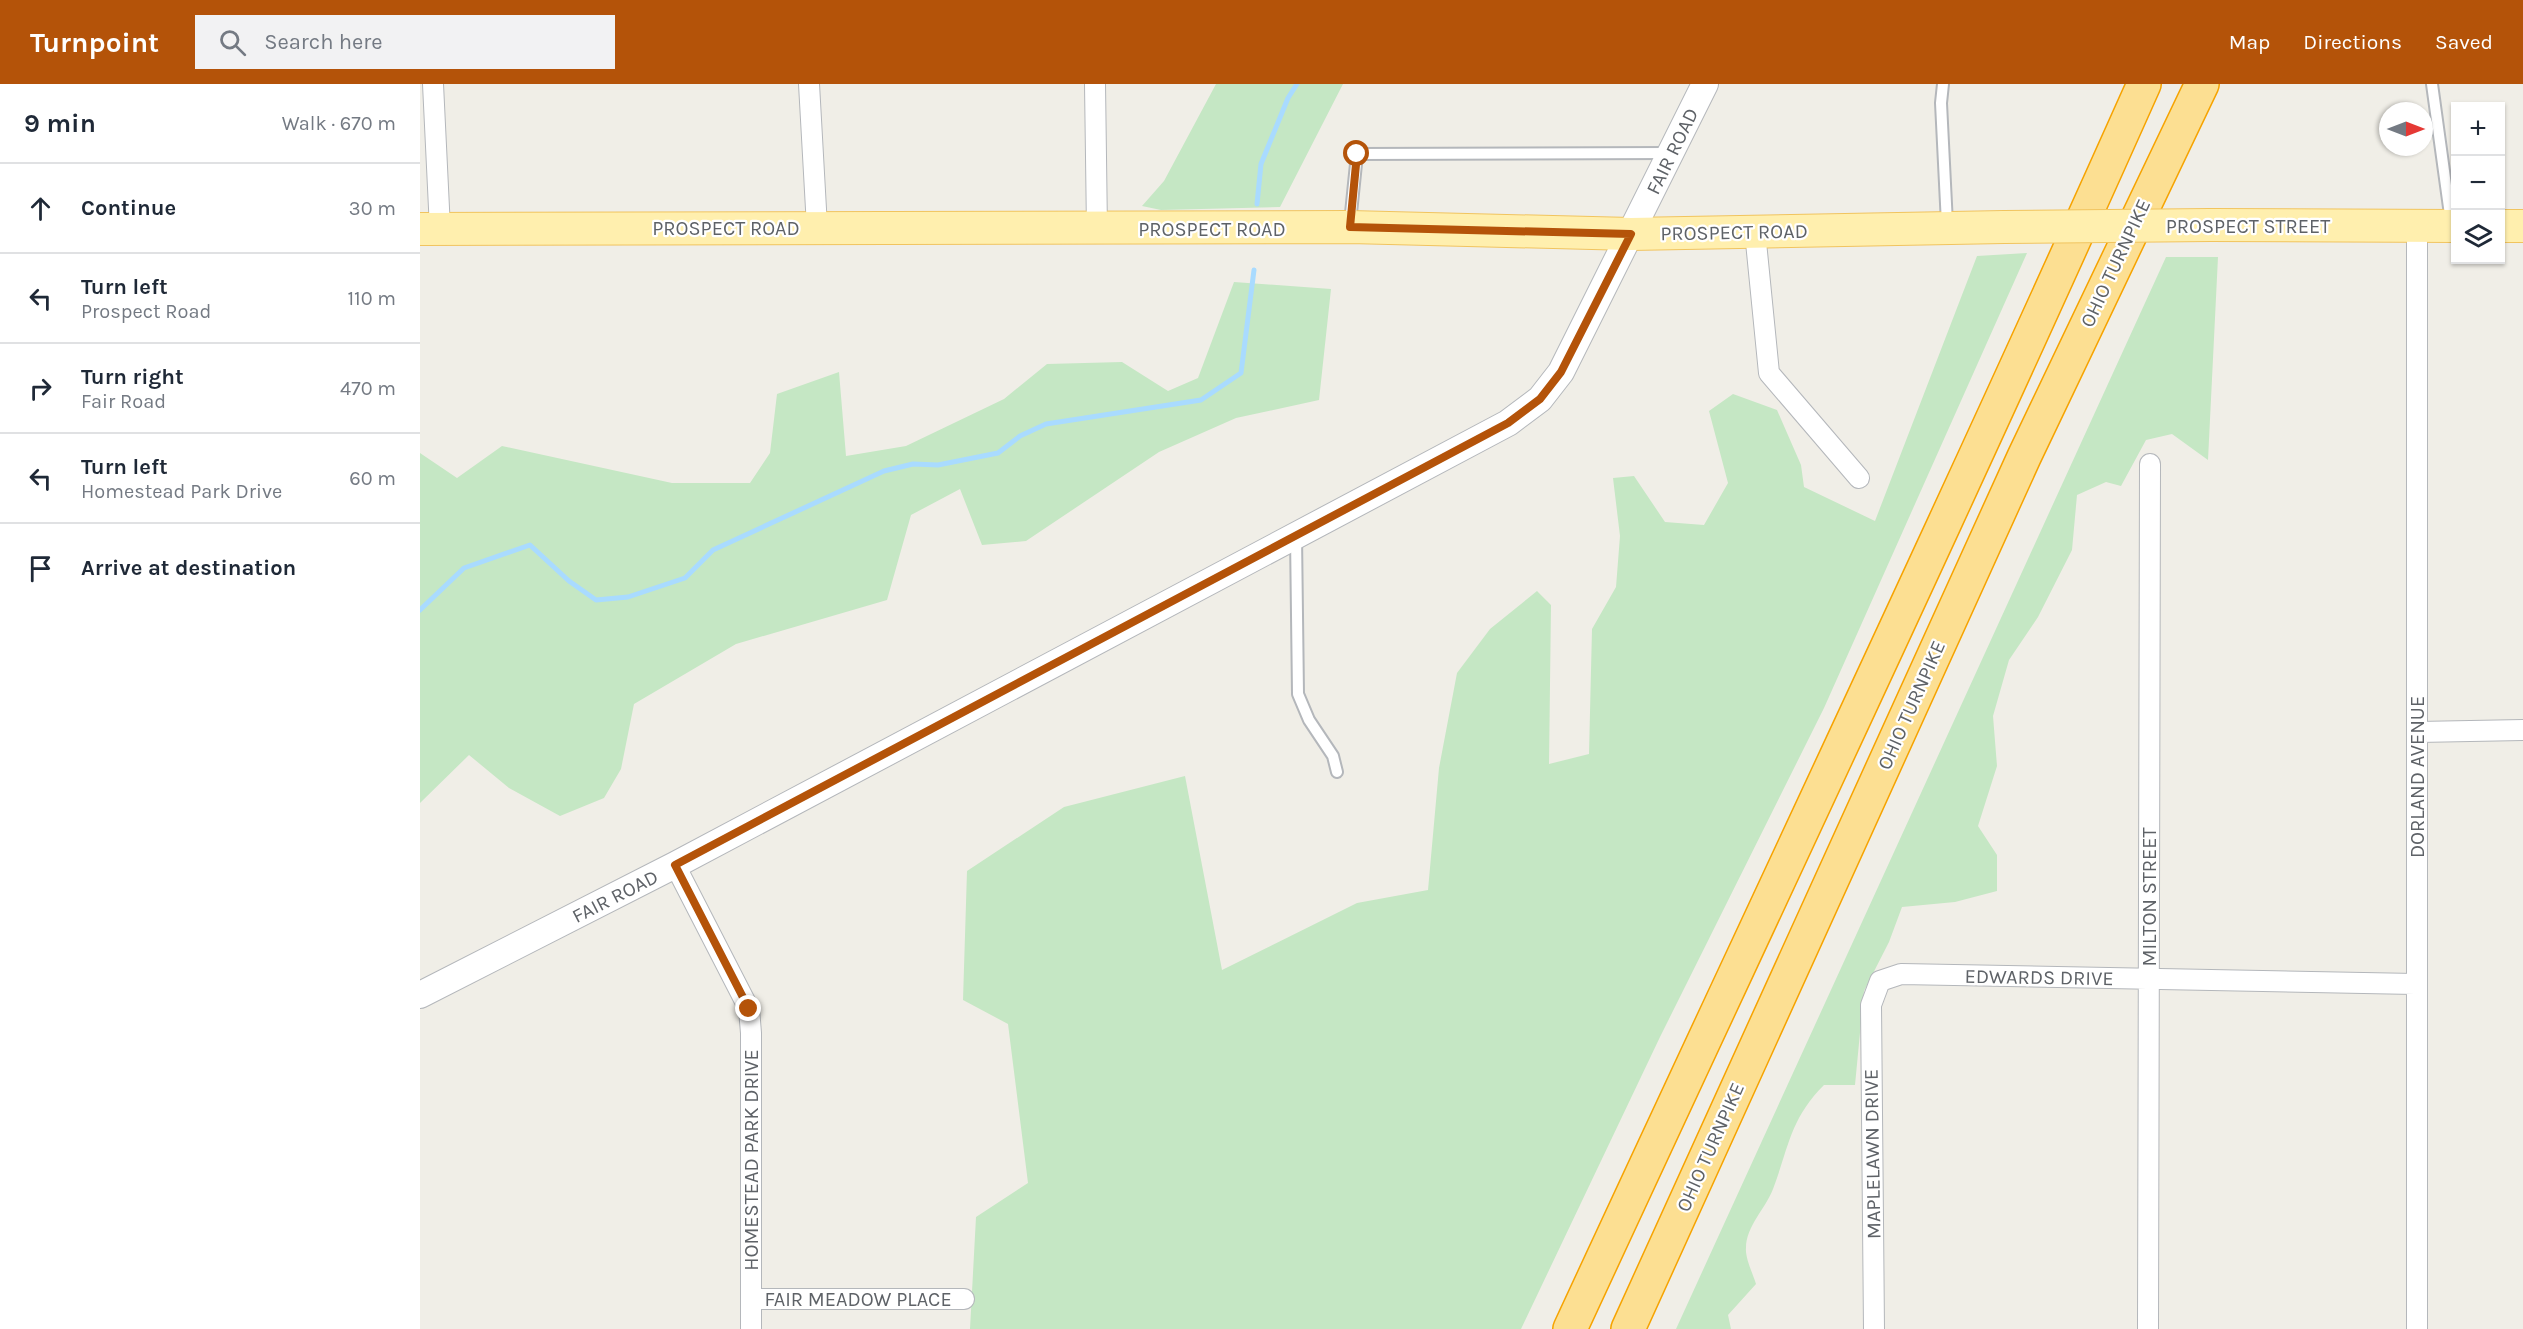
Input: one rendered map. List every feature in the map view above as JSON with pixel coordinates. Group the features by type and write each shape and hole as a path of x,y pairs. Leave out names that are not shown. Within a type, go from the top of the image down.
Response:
{"highway":[{"path":"1570,1329 1799,833 1909,605 2144,84"},
{"name":"OHIO TURNPIKE","path":"1628,1329 2024,457 2202,84"}],"main road":[{"name":"PROSPECT STREET","path":"2004,227 2451,226"},
{"path":"2505,226 2523,226"},
{"name":"PROSPECT ROAD","path":"430,229 817,227 1097,230 1350,227 1631,234 2004,227"}],"street":[{"path":"430,229 433,84"},
{"path":"810,84 817,227"},
{"path":"1095,84 1097,230"},
{"name":"FAIR ROAD","path":"420,995 675,865 1508,423 1540,399 1561,372 1705,84"},
{"name":"DORLAND AVENUE","path":"2417,226 2418,732 2415,984 2417,1329"},
{"path":"1755,232 1769,373 1859,478"},
{"name":"MILTON STREET","path":"2148,1329 2150,464"},
{"path":"2418,732 2523,730"},
{"name":"HOMESTEAD PARK DRIVE","path":"675,865 749,1009 752,1033 751,1329"},
{"name":"EDWARDS DRIVE","path":"1880,981 1901,974 2415,984"},
{"name":"MAPLELAWN DRIVE","path":"1874,1329 1871,1005 1880,981"},
{"name":"FAIR MEADOW PLACE","path":"752,1299 964,1299"}],"lane":[{"path":"1942,84 1947,228"},
{"path":"2432,84 2452,210"},
{"path":"1350,227 1357,154 1671,153"},
{"path":"1296,535 1298,694 1309,720 1332,756 1337,772"}],"green space":[{"path":"1216,84 1343,84 1280,207 1161,210 1142,206 1164,181"},
{"path":"2027,253 1824,708 1660,1037 1521,1329 970,1329 976,1217 1028,1183 1008,1024 963,1000 967,871 1064,807 1185,776 1222,970 1357,903 1428,890 1439,768 1457,673 1490,629 1537,591 1551,605 1549,764 1589,754 1592,629 1616,587 1620,536 1613,478 1634,476 1665,522 1704,525 1728,483 1709,411 1733,394 1777,410 1801,465 1804,487 1875,521 1977,256"},
{"path":"2166,257 2218,257 2208,460 2172,434 2146,440 2121,486 2106,482 2077,495 2072,550 2038,617 2009,660 1993,716 1997,766 1978,826 1997,855 1997,891 1955,902 1902,907 1889,942 1864,991 1855,1085 1824,1085 1804,1110 1792,1134 1770,1196 1749,1232 1746,1252 1756,1284 1728,1315 1731,1329 1676,1329"},
{"path":"1234,282 1331,289 1319,400 1236,418 1159,452 1026,541 982,545 960,489 911,515 887,600 736,644 634,704 621,769 604,798 560,816 509,788 469,755 420,803 420,453 457,478 502,446 672,483 750,483 770,453 777,394 839,372 846,456 906,446 1004,399 1047,364 1122,362 1168,391 1198,378"}],"waterway":[{"path":"1257,204 1261,164 1288,98 1297,84"},
{"path":"420,610 464,568 530,545 569,581 596,600 628,597 685,578 713,550 884,471 913,464 938,465 998,453 1020,436 1046,424 1201,400 1241,373 1254,270"}],"route":[{"path":"749,1009 675,865 1508,423 1540,399 1561,372 1631,234 1350,227 1357,154"}]}
